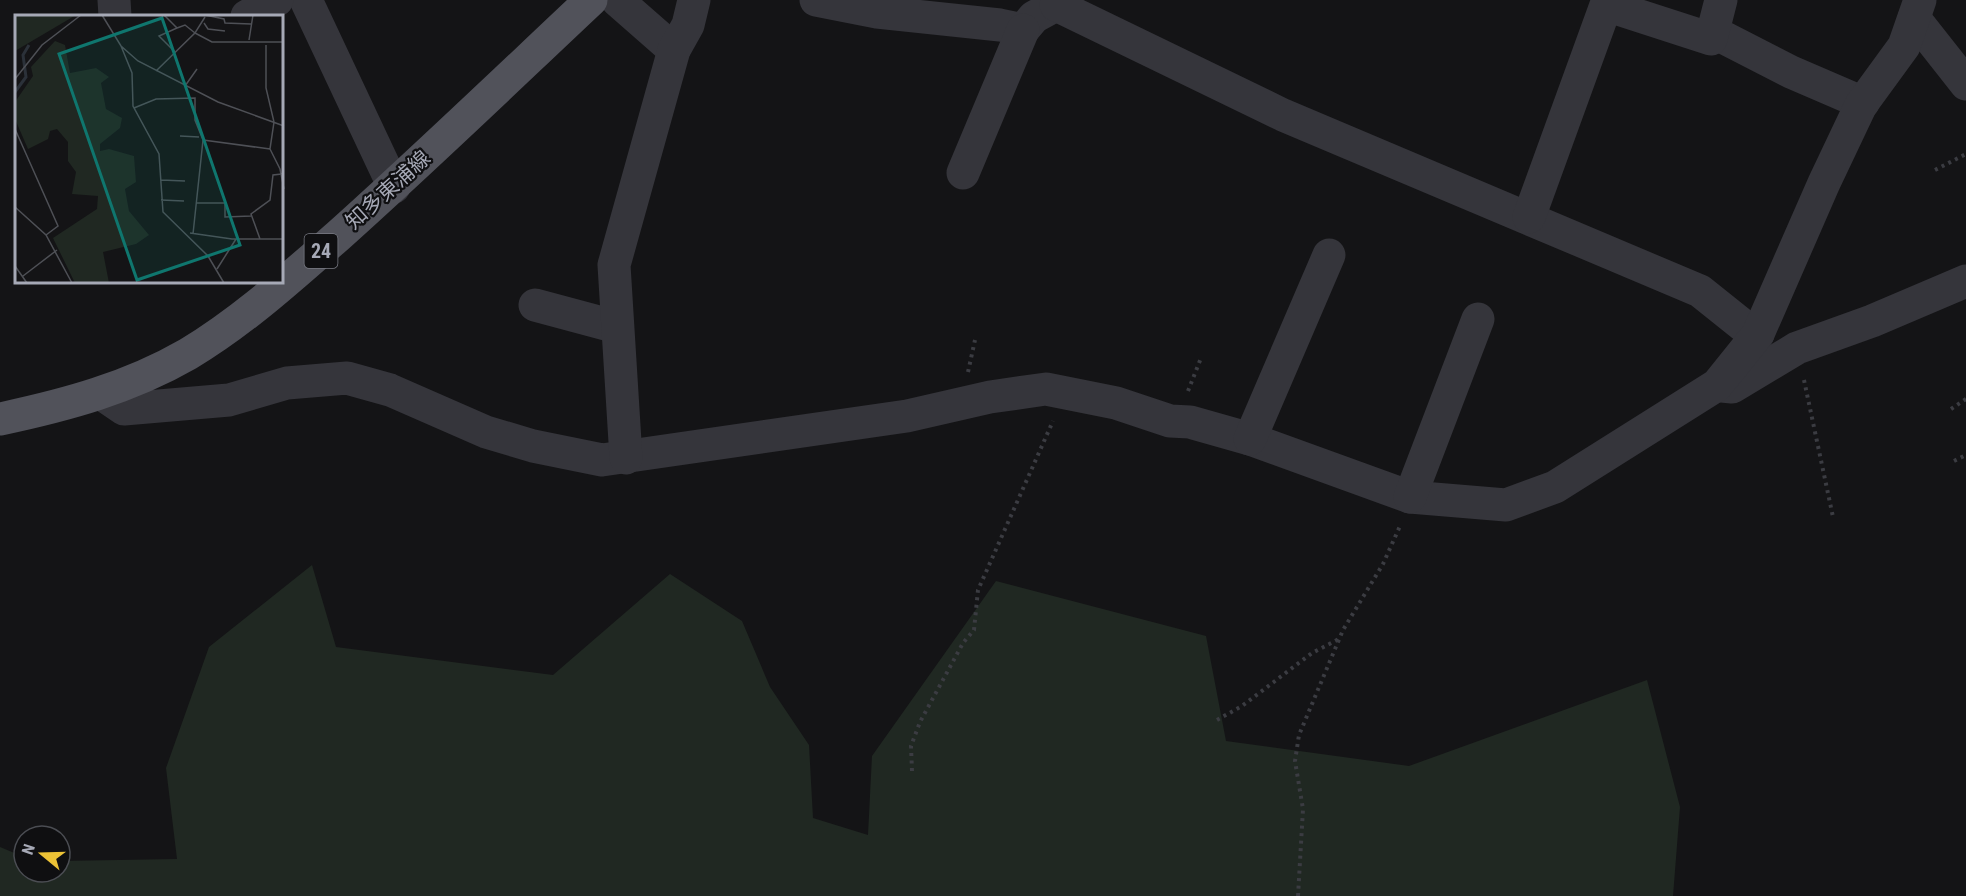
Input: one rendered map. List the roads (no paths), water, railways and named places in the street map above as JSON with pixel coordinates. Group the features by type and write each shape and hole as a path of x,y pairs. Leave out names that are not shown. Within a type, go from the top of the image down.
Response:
{"main road":[{"name":"知多東浦線","path":"284,284 394,187 591,0"},
{"name":"知多東浦線","path":"0,419 102,394 188,354 284,284"}],"street":[{"path":"114,0 115,15"},
{"path":"250,15 277,0"},
{"path":"306,0 394,187"},
{"path":"617,0 674,50"},
{"path":"626,458 614,265 674,50 688,26 694,0"},
{"path":"816,0 877,12 1000,25 1023,30"},
{"path":"1529,217 1606,5 1711,39 1721,0"},
{"path":"963,173 1023,30 1034,17 1056,2 1283,115 1700,291 1744,327 1758,334"},
{"path":"1917,9 1966,84"},
{"path":"102,394 124,409 229,400 287,383 347,378 390,390 486,432 533,446 602,460 907,416 990,397 1046,389 1116,403 1170,421 1190,422 1250,440 1412,497 1506,505 1555,488 1717,385 1758,334 1824,183 1863,103 1904,46 1917,9"},
{"path":"1713,32 1791,72 1863,103"},
{"path":"1250,440 1329,255"},
{"path":"1717,385 1732,387 1763,366 1797,348 1872,321 1966,281"},
{"path":"535,305 617,327"},
{"path":"1412,497 1479,319"}]}
